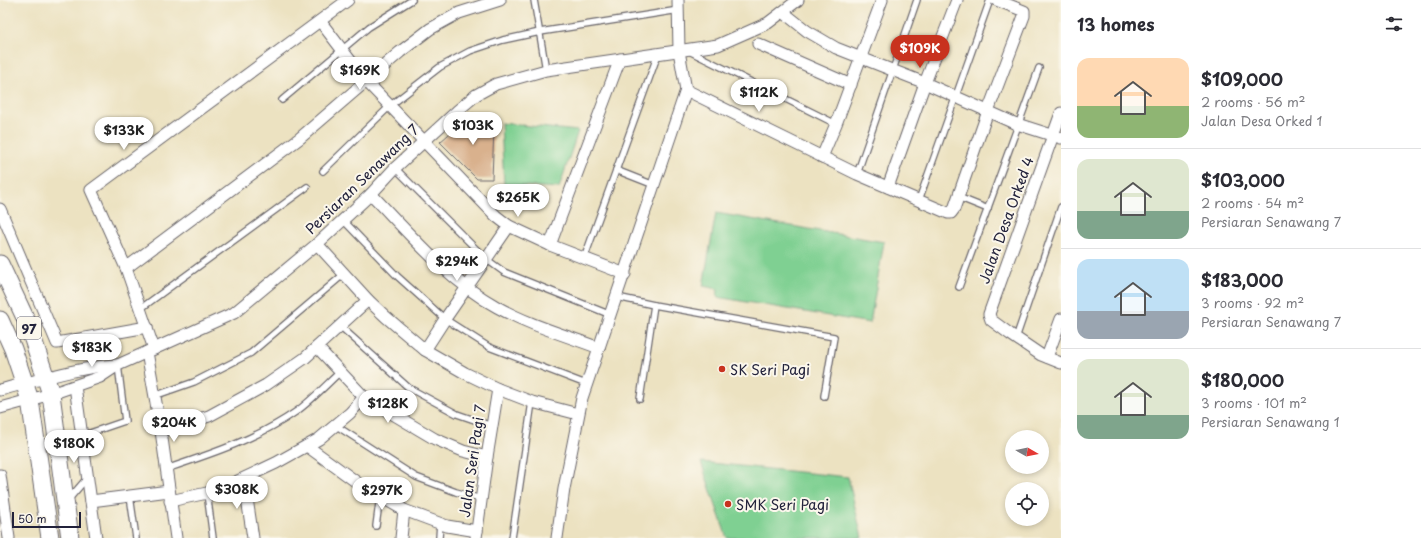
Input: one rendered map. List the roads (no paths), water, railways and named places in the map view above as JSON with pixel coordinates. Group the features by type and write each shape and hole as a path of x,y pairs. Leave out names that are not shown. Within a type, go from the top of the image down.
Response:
{"main road":[{"name":"97","path":"0,264 28,324 51,394 70,538"},
{"name":"97","path":"0,320 13,349 30,400 50,538"}],"street":[{"path":"176,538 161,431 154,396 151,351 147,327 126,268 91,190 348,0"},
{"path":"126,268 300,138 400,52 430,29 459,13 500,0"},
{"name":"Persiaran Senawang 7","path":"118,365 234,313 317,244 395,168 457,111 476,95 496,84 546,70 620,58 718,45 768,23 798,0"},
{"path":"822,157 851,85 882,0"},
{"path":"888,187 925,83 957,0"},
{"path":"686,90 857,174 951,213 954,209 988,111 1024,16 1024,11 996,0"},
{"path":"557,538 578,414 586,384 625,274 686,90 679,5"},
{"path":"782,12 807,31 836,48 925,83 1019,124 1057,137"},
{"path":"320,20 366,81 391,105 496,216 509,226 550,245 625,274"},
{"path":"758,44 851,85"},
{"path":"550,245 620,58"},
{"name":"Jalan Desa Orked 4","path":"1016,338 991,320 989,314 1057,137 1061,113"},
{"path":"370,194 452,276 467,287 497,307 534,324 599,348"},
{"path":"0,209 57,343 147,327"},
{"path":"425,350 509,226"},
{"path":"317,244 368,300 425,350 465,373 498,389 532,402 578,414"},
{"path":"161,431 209,416 266,386 305,358 368,300"},
{"path":"1047,357 1061,319"},
{"path":"1016,338 1047,357 1061,363"},
{"path":"317,347 364,397 435,439 463,451 487,457"},
{"path":"0,390 46,377 97,366 118,365"},
{"path":"0,408 51,394 100,377 118,365"},
{"path":"75,386 96,538"},
{"name":"Jalan Seri Pagi 7","path":"477,534 498,389"},
{"path":"91,501 130,496 170,496 207,493 225,487 244,479 319,439 350,413 364,397"},
{"path":"307,446 362,486 404,510 440,524 477,534"},
{"path":"0,475 9,538"},
{"path":"244,479 252,538"},
{"path":"400,538 404,510"}],"lane":[{"path":"282,100 369,27 412,0"},
{"path":"534,0 546,70"},
{"path":"857,174 917,0"},
{"path":"919,200 990,0"},
{"path":"323,171 391,105 440,67 470,51 503,40 679,5"},
{"path":"683,50 836,124"},
{"path":"584,259 658,54"},
{"path":"959,287 1039,68"},
{"path":"395,168 486,259 504,272 611,315"},
{"path":"616,170 654,186"},
{"path":"140,308 307,187"},
{"path":"958,197 988,209"},
{"path":"1016,338 1061,206"},
{"path":"342,220 397,276 445,319 489,347 586,384"},
{"path":"154,396 194,382 251,353 344,274"},
{"path":"617,297 834,337 824,396"},
{"path":"640,399 654,305"},
{"path":"340,326 408,388 457,414 492,426"},
{"path":"81,436 125,421 118,365"},
{"path":"166,470 229,447 272,427 298,411 340,372"},
{"path":"512,538 532,402"},
{"path":"336,425 416,477 456,492 481,499"},
{"path":"65,504 87,478"},
{"path":"207,493 213,538"},
{"path":"130,496 136,538"},
{"path":"376,526 380,496"},
{"path":"439,538 440,524"}],"place":[{"name":"SK Seri Pagi","path":"722,369"},
{"name":"SMK Seri Pagi","path":"728,504"}]}
